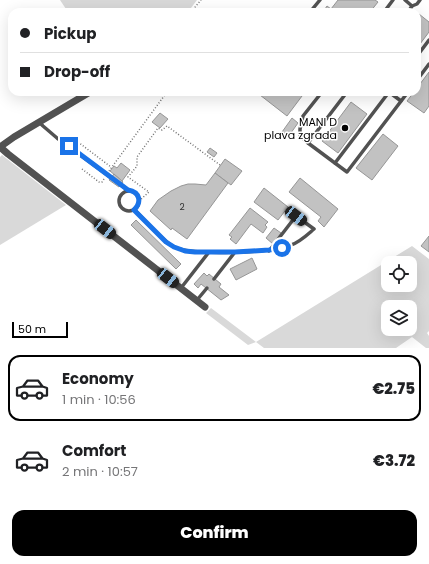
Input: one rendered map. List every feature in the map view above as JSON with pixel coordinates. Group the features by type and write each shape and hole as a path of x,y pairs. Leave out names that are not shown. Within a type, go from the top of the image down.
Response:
{"street":[{"path":"83,96 14,137 0,147 205,307"}],"lane":[{"path":"313,8 320,0"},
{"path":"405,0 412,6 417,4 420,0"},
{"path":"421,51 429,40"},
{"path":"421,75 429,64"},
{"path":"319,96 303,116 300,124 300,136 347,172 405,96"},
{"path":"308,143 344,96"},
{"path":"335,163 386,96"},
{"path":"394,96 401,101"},
{"path":"39,122 107,175 128,190 135,192 139,201 138,205 134,210 127,211 120,206 119,197 123,192 128,190"},
{"path":"134,210 166,242 185,251 235,252 269,250 292,245 314,229 296,216 269,250"},
{"path":"181,288 210,252"},
{"path":"214,278 235,252"},
{"path":"197,300 207,288"}],"path":[{"path":"194,8 201,0"},
{"path":"82,169 99,182 102,182 111,167 164,96"},
{"path":"139,201 149,192 128,177 137,166 137,157 158,128 162,130 167,126 220,165"},
{"path":"78,142 111,167"}],"shaded area":[{"path":"60,0 197,0 191,8 65,8"},
{"path":"2,155 66,205 0,245 0,157"},
{"path":"412,246 429,259 429,331 427,333 429,336 429,348 426,348 412,337 396,348 264,348 256,342 381,265 381,292 417,292 417,256 396,256"},
{"path":"211,308 256,342 248,345 206,313"}],"building":[{"path":"338,0 375,0 378,2 373,8 332,8"},
{"path":"421,16 429,22 429,32 421,43"},
{"path":"429,72 429,106 424,113 407,101 411,96 421,96 421,83"},
{"path":"261,96 302,96 287,116"},
{"name":"MANI D plava zgrada","path":"351,102 367,114 338,153 322,141"},
{"path":"160,113 168,119 160,128 152,122"},
{"path":"292,118 298,123 288,137 282,132"},
{"path":"383,134 398,146 372,180 356,168"},
{"path":"210,148 217,153 214,157 207,152"},
{"path":"225,159 242,171 231,185 215,173"},
{"path":"121,163 130,170 122,181 110,171 114,166 117,168"},
{"path":"215,173 228,183 187,239 172,228 171,230 150,211 158,200 171,191 188,184 206,185"},
{"path":"114,174 123,182 119,187 109,180"},
{"path":"300,178 338,209 324,227 318,221 321,217 289,192"},
{"path":"264,188 288,207 278,220 254,202"},
{"path":"250,208 268,222 265,225 267,227 263,233 251,224 236,244 230,239 232,237 229,235"},
{"path":"136,220 181,264 176,269 131,225"},
{"path":"274,228 281,233 273,244 266,238"},
{"path":"429,236 429,252 421,246"},
{"path":"252,258 257,269 236,280 230,269"},
{"path":"204,273 207,276 209,274 221,284 219,287 229,295 221,300 201,284 198,288 194,284"}],"place":[{"name":"MANI D plava zgrada","path":"345,128"}],"route":[{"path":"69,146 128,190 135,192 139,201 134,210 166,242 174,247 185,251 195,252 235,252 282,248"}]}
